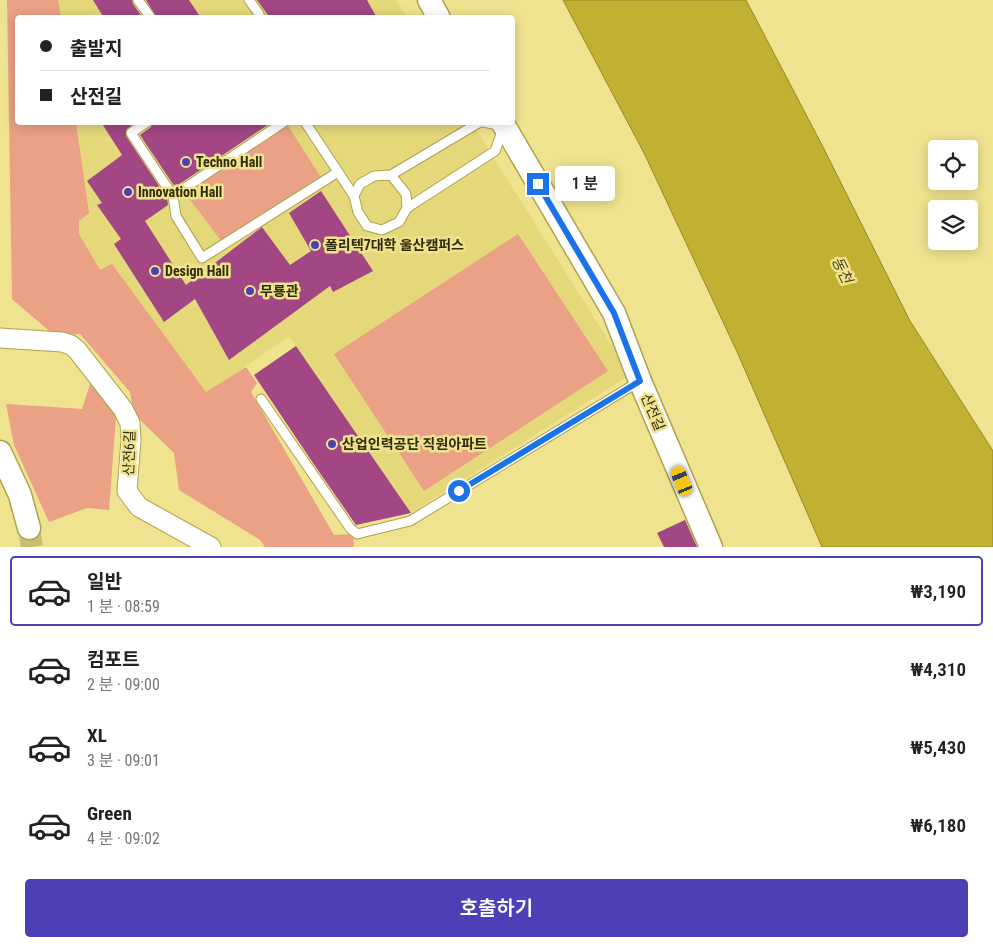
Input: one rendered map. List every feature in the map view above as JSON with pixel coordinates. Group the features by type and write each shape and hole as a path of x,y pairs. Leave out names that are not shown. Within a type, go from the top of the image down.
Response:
{"street":[{"path":"429,0 437,15"},
{"name":"산전길","path":"493,125 614,313 640,381 711,547"},
{"name":"산전6길","path":"0,338 62,342 71,345 77,350 123,409 130,423 131,440 127,491 139,507 211,547"},
{"path":"0,452 20,495 29,528"}],"lane":[{"path":"138,0 149,15"},
{"path":"249,0 259,15"},
{"path":"143,125 131,134 174,196 176,216 202,258 338,172"},
{"path":"174,196 280,125"},
{"path":"307,125 354,196 358,212 368,226 382,230 400,222 408,208 495,151 492,125"},
{"path":"354,196 360,184 374,176 392,175 488,125"},
{"path":"392,175 406,194 408,208"},
{"path":"261,399 350,528 357,534 410,521 640,381"}],"shaded area":[{"path":"7,0 58,0 61,15 15,15 15,125 76,125 89,213 79,221 79,234 100,270 112,264 206,392 246,367 257,383 251,392 334,535 353,534 354,547 265,547 260,540 179,490 174,453 134,414 130,392 80,334 55,336 12,299"},
{"name":"폴리텍7대학 울산캠퍼스","path":"8,0 396,0 406,15 15,15 15,125 473,125 630,375 411,513 289,336 206,394 100,271 13,200"},
{"path":"286,125 288,125 322,179 222,242 185,193"},
{"path":"518,234 608,371 424,491 334,354"},
{"path":"93,375 117,404 109,510 87,508 49,522 14,445 6,404 82,409"}],"water":[{"name":"동천","path":"563,0 746,0 823,147 910,321 993,451 993,547 822,547 738,354 644,153"}],"building":[{"path":"93,0 132,0 141,15 102,15"},
{"path":"146,0 189,0 199,15 155,15"},
{"path":"257,0 367,0 375,15 268,15"},
{"path":"103,125 132,125 126,130 126,136 167,198 168,205 145,221 186,285 262,227 290,265 311,251 289,213 321,191 373,271 333,292 330,286 229,360 195,299 164,322 114,244 121,239 97,205 102,203 87,181 122,155"},
{"name":"Techno Hall","path":"152,125 268,125 175,187 140,135"},
{"name":"산업인력공단 직원아파트","path":"296,346 411,513 356,525 313,463 254,375"},
{"path":"685,520 697,547 664,547 657,533"}],"tunnel":[{"path":"29,528 32,547"}],"place":[{"name":"Techno Hall","path":"186,162"},
{"name":"Innovation Hall","path":"128,192"},
{"name":"폴리텍7대학 울산캠퍼스","path":"315,245"},
{"name":"Design Hall","path":"155,271"},
{"name":"무룡관","path":"250,291"},
{"name":"산업인력공단 직원아파트","path":"332,444"}],"route":[{"path":"459,491 640,381 614,313 538,184"}]}
